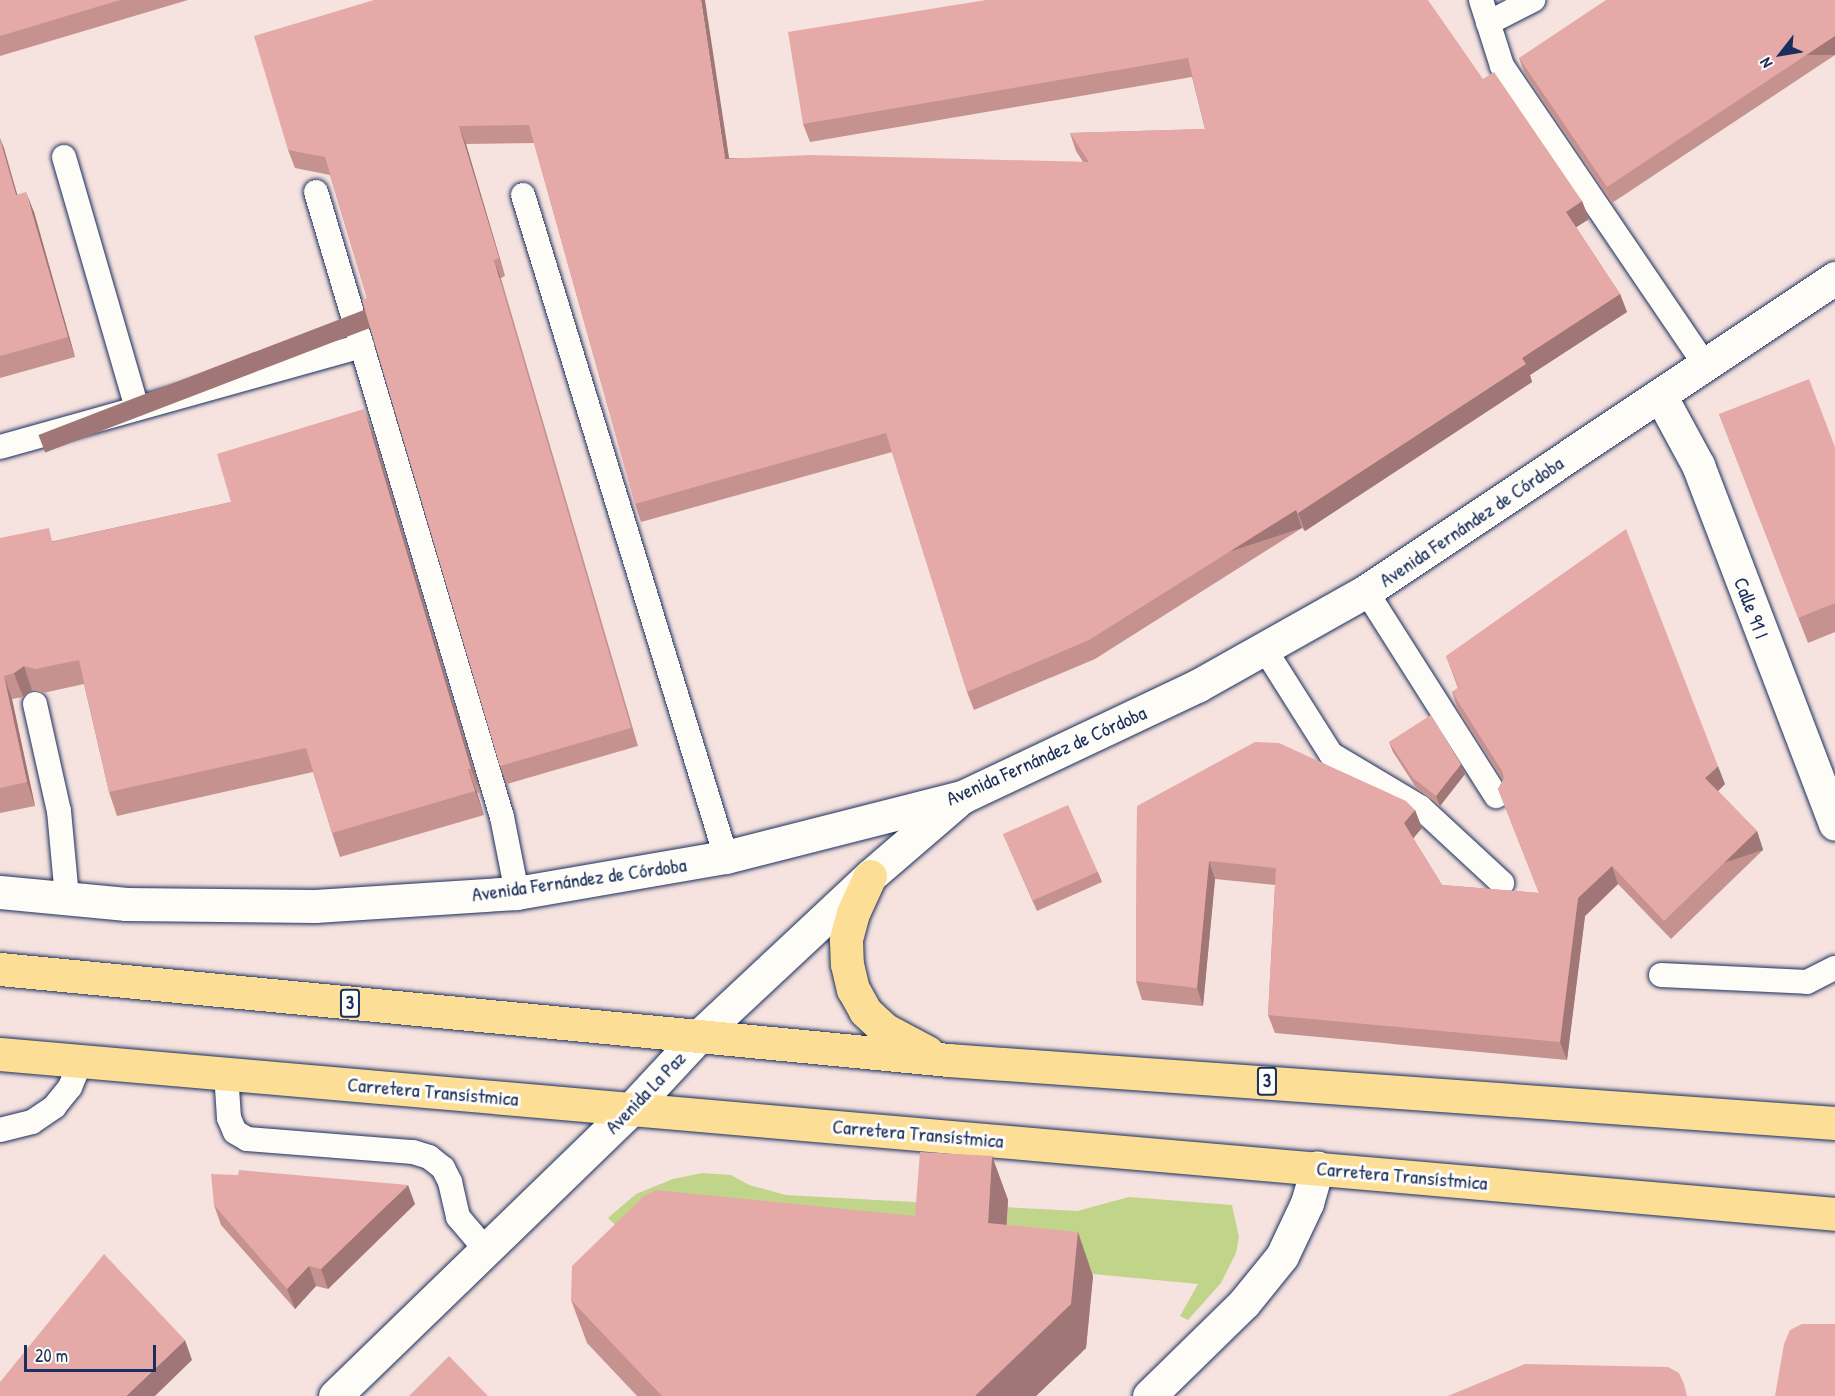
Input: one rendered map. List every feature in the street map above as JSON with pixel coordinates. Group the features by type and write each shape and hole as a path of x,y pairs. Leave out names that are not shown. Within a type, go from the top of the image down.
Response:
{"main road":[{"name":"Avenida Fernández de Córdoba","path":"0,892 126,903 315,906 517,893 726,857 962,797 1197,686 1366,591 1835,278"},
{"name":"Calle 91 I","path":"1660,395 1698,465 1835,824"},
{"name":"Avenida La Paz","path":"335,1396 632,1108 699,1036 870,876 962,797"},
{"path":"870,876 853,913 846,940 847,964 853,989 865,1011 884,1029 919,1049 948,1060"},
{"name":"3","path":"0,969 948,1060 1835,1123"},
{"name":"Carretera Transístmica","path":"0,1054 1317,1167 1835,1214"},
{"path":"1149,1396 1244,1304 1282,1256 1307,1203 1317,1167"}],"lane":[{"path":"1533,0 1484,11 1502,66 1705,365"},
{"path":"64,157 137,408"},
{"path":"316,192 502,817 517,893"},
{"path":"523,195 726,857"},
{"path":"0,447 362,346"},
{"path":"1366,591 1496,796"},
{"path":"1264,648 1331,754 1420,807 1502,883"},
{"path":"35,704 59,811 67,898"},
{"path":"1661,975 1807,982 1835,968"},
{"path":"0,1130 32,1122 54,1107 70,1087 81,1061"},
{"path":"226,1073 229,1118 235,1132 247,1139 413,1152 429,1157 443,1168 450,1182 458,1217 485,1250"}],"green space":[{"path":"702,1173 731,1175 749,1185 786,1195 1077,1211 1129,1197 1232,1205 1239,1237 1236,1253 1221,1283 1188,1320 1180,1316 1198,1284 672,1234 645,1254 608,1218 636,1194 673,1179"}],"building":[{"path":"0,0 120,0 0,36"},
{"path":"374,0 701,0 725,159 810,155 1089,162 1070,133 1205,129 1188,58 803,124 788,32 986,0 1428,0 1483,79 1494,72 1582,201 1566,212 1620,294 1522,358 1526,364 1298,513 1296,510 1089,640 967,692 886,433 635,504 529,125 459,126 499,258 494,260 631,728 500,766 362,300 367,298 325,157 288,150 254,36"},
{"path":"1606,0 1835,0 1835,36 1607,187 1519,58"},
{"path":"0,140 16,195 26,192 68,337 0,356"},
{"path":"1809,379 1835,447 1835,603 1798,618 1719,414"},
{"path":"364,409 471,769 468,769 475,791 332,833 306,748 109,792 79,660 35,669 24,666 4,676 27,782 0,788 0,538 49,528 52,542 231,502 217,454"},
{"path":"1626,529 1718,766 1705,778 1757,831 1664,921 1612,866 1578,898 1560,1042 1268,1015 1276,868 1209,861 1197,988 1136,981 1137,806 1255,742 1279,743 1406,801 1415,810 1404,823 1442,885 1539,893 1498,789 1504,778 1502,771 1452,692 1459,688 1446,656"},
{"path":"1431,715 1461,764 1436,796 1413,778 1389,742"},
{"path":"1068,805 1098,872 1033,901 1003,834"},
{"path":"920,1152 992,1156 988,1223 1078,1232 1071,1304 975,1396 662,1396 571,1300 572,1266 644,1196 656,1190 915,1216"},
{"path":"239,1170 408,1185 321,1269 309,1266 287,1289 214,1205 211,1174 238,1175"},
{"path":"104,1254 185,1340 126,1396 0,1396 0,1382"},
{"path":"1802,1324 1835,1324 1835,1396 1775,1396 1784,1344 1790,1330"},
{"path":"449,1356 488,1396 409,1396"},
{"path":"1525,1364 1668,1367 1679,1373 1687,1396 1448,1396"}]}
